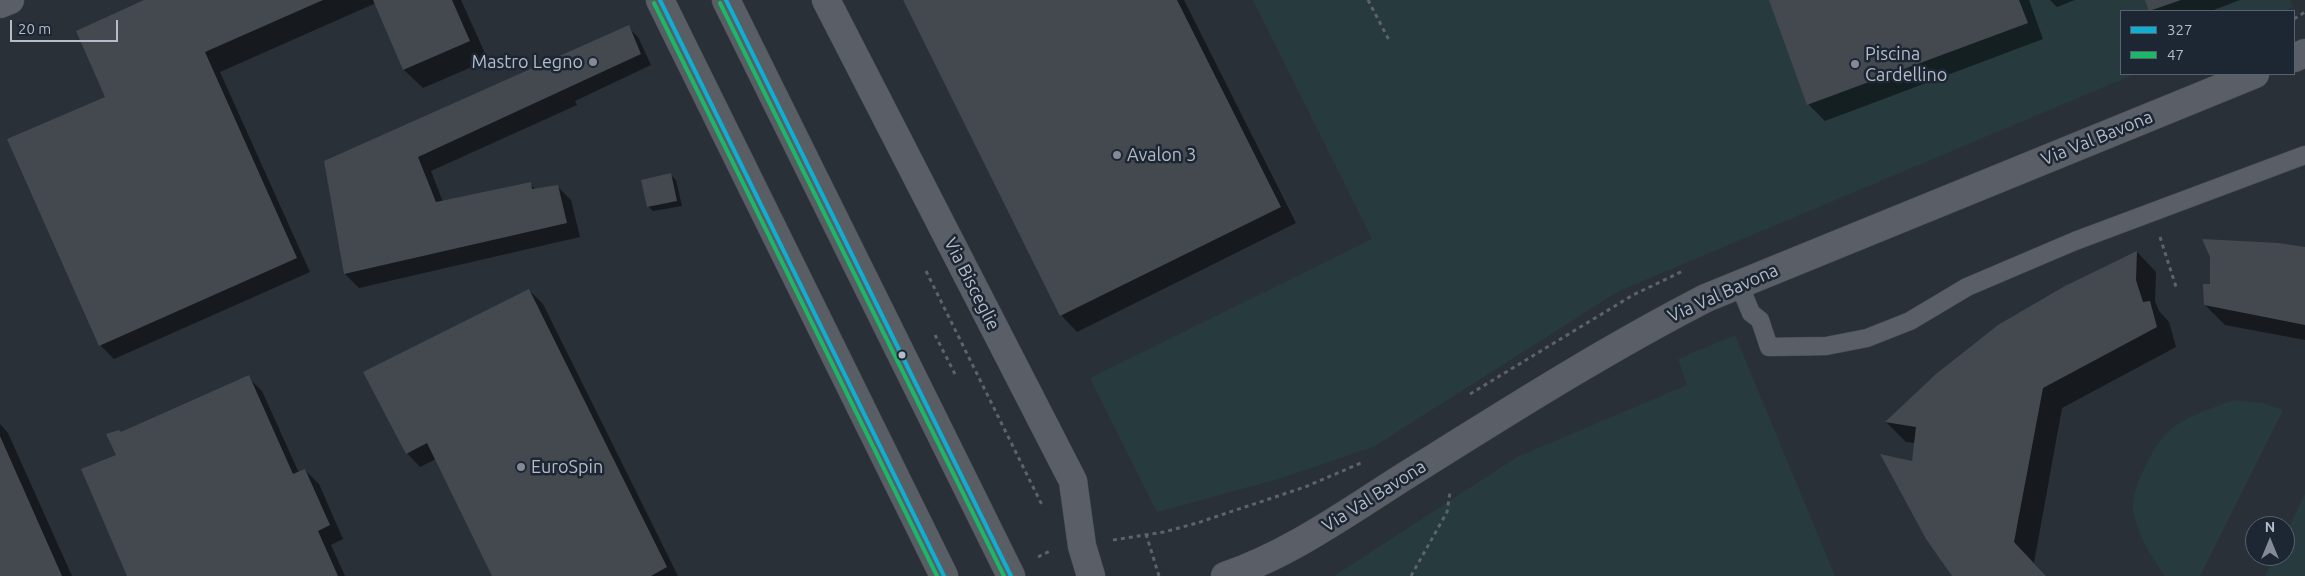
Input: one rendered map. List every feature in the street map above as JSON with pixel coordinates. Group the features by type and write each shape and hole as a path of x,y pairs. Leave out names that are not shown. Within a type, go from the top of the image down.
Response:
{"main road":[{"path":"660,0 944,576"},
{"path":"726,0 1011,576"}],"street":[{"path":"0,4 10,0"},
{"name":"Via Bisceglie","path":"826,0 1073,481 1082,546 1091,576"},
{"name":"Via Val Bavona","path":"1225,576 1286,549 1562,378 1657,322 1706,298 2253,75"}],"lane":[{"path":"1739,284 1751,313 1760,320 1769,348 1826,346 1867,338 1910,321 1967,288 2153,210 2305,155"}],"path":[{"path":"1368,0 1390,42"},
{"path":"2153,210 2177,290"},
{"name":"Via Bisceglie","path":"924,267 1043,508"},
{"path":"935,335 955,374"},
{"path":"1410,576 1447,512 1450,492"},
{"path":"1146,534 1159,576"},
{"path":"1046,552 1047,545"}],"green space":[{"path":"1253,0 2290,0 2293,7 2286,10 2120,10 2120,75 2133,75 1619,291 1375,446 1282,478 1157,512 1090,378 1372,239"},
{"path":"1735,335 1835,576 1334,576 1517,457 1687,385 1678,359"},
{"path":"2234,400 2262,403 2283,410 2200,576 2165,576 2145,544 2134,516 2134,498 2140,477 2158,444 2171,429 2193,416"},
{"path":"2305,494 2305,576 2265,576 2270,566 2295,566 2294,516"}],"building":[{"path":"144,0 323,0 205,52 297,258 99,346 7,139 105,97 76,31"},
{"path":"373,0 452,0 470,41 403,70"},
{"name":"Avalon 3","path":"903,0 1177,0 1281,207 1060,316"},
{"name":"Piscina Cardellino","path":"1769,0 2019,0 2028,23 1807,105"},
{"path":"2145,0 2181,0 2152,10 2149,10"},
{"path":"629,25 641,54 418,157 436,202 531,182 532,189 558,185 567,223 344,274 324,161"},
{"path":"671,173 677,201 647,207 641,180"},
{"path":"2202,239 2279,243 2305,247 2305,325 2204,305 2203,284 2210,284 2210,257"},
{"path":"2137,251 2136,280 2143,302 2150,301 2157,327 2043,388 2014,542 2046,576 1952,576 1926,539 1880,454 1912,461 1916,427 1885,422 1936,374 1998,325 2065,286"},
{"path":"529,289 667,567 651,576 492,576 427,443 406,454 363,372"},
{"path":"249,375 293,474 305,469 330,525 318,531 338,576 127,576 81,469 116,455 106,434 119,430 121,432"},
{"path":"0,436 62,576 0,576"}],"transit line":[{"name":"327","path":"660,0 944,576"},
{"name":"327","path":"726,0 1011,576"},
{"name":"47","path":"654,3 937,576"},
{"name":"47","path":"720,3 1004,576"}],"place":[{"name":"Mastro Legno","path":"593,62"},
{"name":"Piscina Cardellino","path":"1855,64"},
{"name":"Avalon 3","path":"1117,155"},
{"name":"EuroSpin","path":"521,467"}]}
